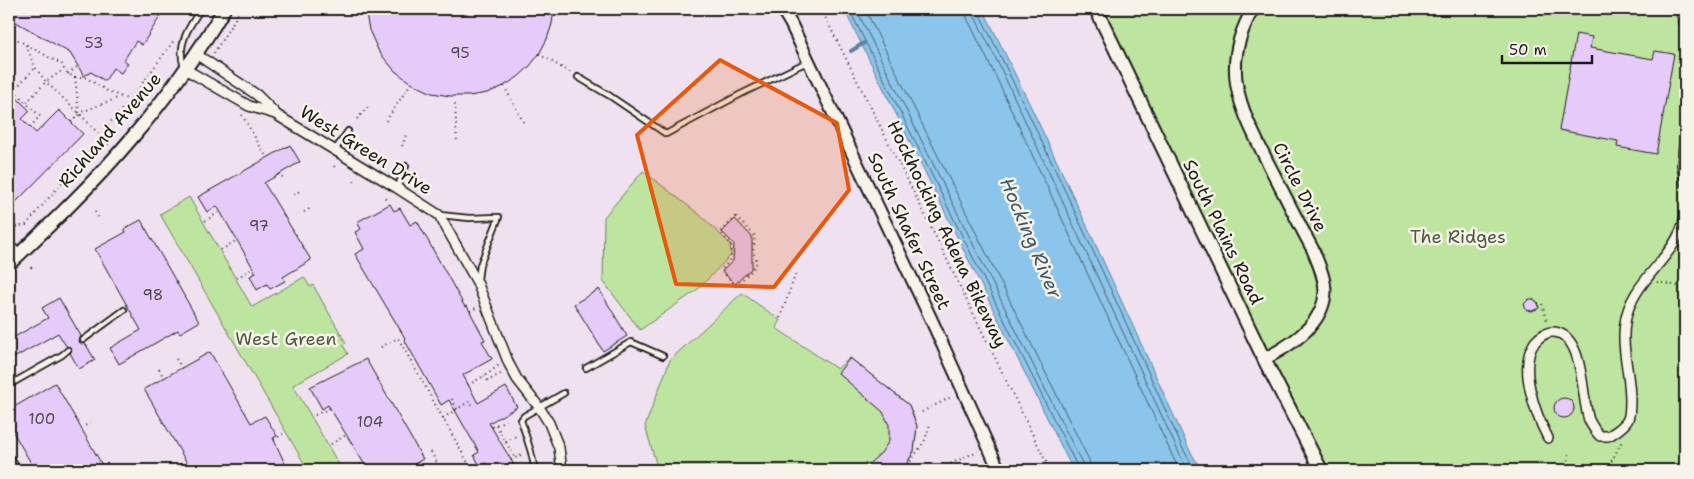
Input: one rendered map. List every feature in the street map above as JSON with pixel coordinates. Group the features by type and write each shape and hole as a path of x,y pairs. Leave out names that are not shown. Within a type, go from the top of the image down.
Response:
{"main road":[{"name":"Richland Avenue","path":"13,260 111,154 131,138 196,54 224,9"},
{"name":"South Plains Road","path":"1096,9 1264,359 1321,470"}],"street":[{"name":"South Shafer Street","path":"782,9 810,61 999,470"},
{"name":"Circle Drive","path":"1253,9 1240,37 1235,62 1237,92 1241,108 1316,259 1325,292 1319,312 1310,326 1291,344 1264,359"},
{"path":"1680,9 1685,25"},
{"name":"West Green Drive","path":"196,54 257,95 275,114"},
{"name":"West Green Drive","path":"185,69 249,106 275,114 439,215 477,282 509,364 517,379 549,423 559,448 562,470"},
{"path":"1685,138 1682,164 1685,182"},
{"path":"1548,438 1540,423 1533,399 1528,369 1530,351 1533,344 1539,337 1550,332 1559,332 1568,338 1575,350 1580,366 1589,419 1600,436 1607,436 1628,420 1630,386 1624,338 1629,307 1647,279 1679,237 1685,217"},
{"path":"9,245 13,260"},
{"path":"9,459 16,470"}],"lane":[{"path":"185,69 181,58 184,42 187,32 201,9"},
{"path":"578,77 666,134 741,94 810,61"},
{"path":"335,150 348,131"},
{"path":"398,188 406,166"},
{"name":"West Green Drive","path":"439,215 469,218 499,217 480,265 477,282"},
{"path":"83,340 124,310"},
{"path":"586,368 631,342 664,356"},
{"path":"9,385 68,350"},
{"path":"535,470 521,420 524,416 564,393"}],"path":[{"path":"214,53 241,9"},
{"path":"567,9 600,11"},
{"name":"Hockhocking Adena Bikeway","path":"821,9 1050,470"},
{"path":"14,230 14,227 26,225 86,154 102,138 107,126 130,100 179,34"},
{"path":"9,35 63,65 68,74 75,77 85,77 109,92 130,100"},
{"path":"26,45 35,67 46,82 102,138 111,154"},
{"path":"539,54 578,77"},
{"path":"68,74 78,66"},
{"path":"14,90 35,67"},
{"path":"26,102 46,82 64,69"},
{"path":"75,77 79,113"},
{"path":"386,122 411,84"},
{"path":"9,85 40,116 30,127"},
{"path":"504,86 525,125"},
{"path":"71,122 79,113 120,97"},
{"path":"456,104 458,142"},
{"path":"357,119 368,107"},
{"path":"239,110 267,158"},
{"path":"402,146 407,132"},
{"path":"277,175 283,176"},
{"path":"294,195 301,190"},
{"path":"304,212 311,208"},
{"path":"205,221 220,211"},
{"path":"96,212 98,217"},
{"path":"736,217 754,236 753,251 759,262 736,286 721,270 732,259 731,244 720,232 736,217"},
{"path":"221,250 237,240"},
{"path":"237,278 253,268"},
{"path":"780,318 796,273"},
{"path":"1647,279 1678,286 1685,290"},
{"path":"1538,304 1542,303 1550,332"},
{"path":"470,311 476,308"},
{"path":"381,347 398,338 472,470"},
{"path":"176,359 182,368"},
{"path":"468,385 500,366"},
{"path":"159,369 164,378"},
{"path":"484,376 488,381 504,372"},
{"path":"489,373 496,376"},
{"path":"922,412 953,396"},
{"path":"452,398 457,409"},
{"path":"443,418 470,401 473,406"},
{"path":"315,415 330,408"},
{"path":"492,427 509,418"},
{"path":"1607,470 1624,436 1628,420"},
{"path":"81,428 90,422"},
{"path":"905,470 924,440 930,424"},
{"path":"496,425 515,458"},
{"path":"274,440 283,434"},
{"path":"332,444 346,435"},
{"path":"506,442 516,436"},
{"path":"936,470 978,451"},
{"path":"430,452 441,470"},
{"path":"511,460 523,454"},
{"path":"1567,470 1569,454"},
{"path":"352,470 363,463"}],"highlighted area":[{"path":"720,60 837,123 849,190 774,287 676,284 637,135"}],"shaded area":[{"path":"9,9 1685,9 1590,470 9,470"}],"green space":[{"name":"The Ridges","path":"1096,9 1685,9 1685,470 1321,470"},
{"path":"643,171 700,215 730,244 731,255 697,290 640,330 603,281 604,217"},
{"name":"West Green","path":"189,197 252,307 304,277 310,287 313,285 346,343 343,345 348,354 293,385 342,470 308,470 160,214"},
{"path":"742,293 780,320 776,328 837,369 850,358 909,405 917,426 914,451 905,469 658,470 645,426 670,360"}],"water":[{"name":"Hocking River","path":"844,9 983,9 1062,172 1188,447 1201,470 1073,470"}],"building":[{"path":"9,9 165,9 142,45 136,41 124,60 128,63 121,73 113,68 105,81 91,72 84,76 70,53 9,18"},
{"path":"365,9 554,9 547,39 530,66 518,77 504,86 487,93 469,96 450,96 432,93 411,83 395,71 379,52 369,30"},
{"path":"1576,34 1592,37 1590,48 1653,59 1655,51 1674,54 1656,154 1617,147 1618,141 1559,130"},
{"path":"9,90 30,111 22,119 36,133 59,110 83,134 15,203 9,196 9,158 14,152 9,147"},
{"path":"290,145 300,162 264,183 311,260 283,277 285,281 270,289 267,284 257,290 250,276 256,273 217,206 207,212 198,197"},
{"path":"390,204 394,211 400,208 410,225 417,221 485,340 482,341 492,359 463,375 478,403 506,387 517,407 489,423 517,470 490,470 486,463 480,466 474,455 479,452 449,400 441,405 405,338 355,254 364,249 355,232 361,229 357,222"},
{"path":"735,219 752,237 752,268 735,284 722,271 733,261 734,244 722,232"},
{"path":"141,220 199,322 180,333 178,330 119,364 110,348 141,330 95,249 126,232 124,229"},
{"path":"599,289 627,336 603,351 574,304"},
{"path":"59,298 81,336 79,342 85,343 95,360 79,369 70,353 71,348 66,346 58,333 12,359 9,353 9,340 48,318 42,308"},
{"path":"1529,299 1533,299 1538,303 1539,308 1532,311 1526,310 1524,304"},
{"path":"210,352 251,423 265,416 277,436 273,438 288,470 191,470 144,389"},
{"path":"850,358 909,405 917,426 914,451 903,470 862,470 881,453 889,441 889,425 883,412 838,373"},
{"path":"366,359 423,459 404,470 368,470 328,405 322,409 310,387"},
{"path":"55,383 105,470 35,470 9,425 9,410"},
{"path":"1560,398 1568,398 1574,404 1574,412 1568,418 1560,418 1554,412 1554,404"}],"waterway":[{"path":"851,51 864,43"}]}
